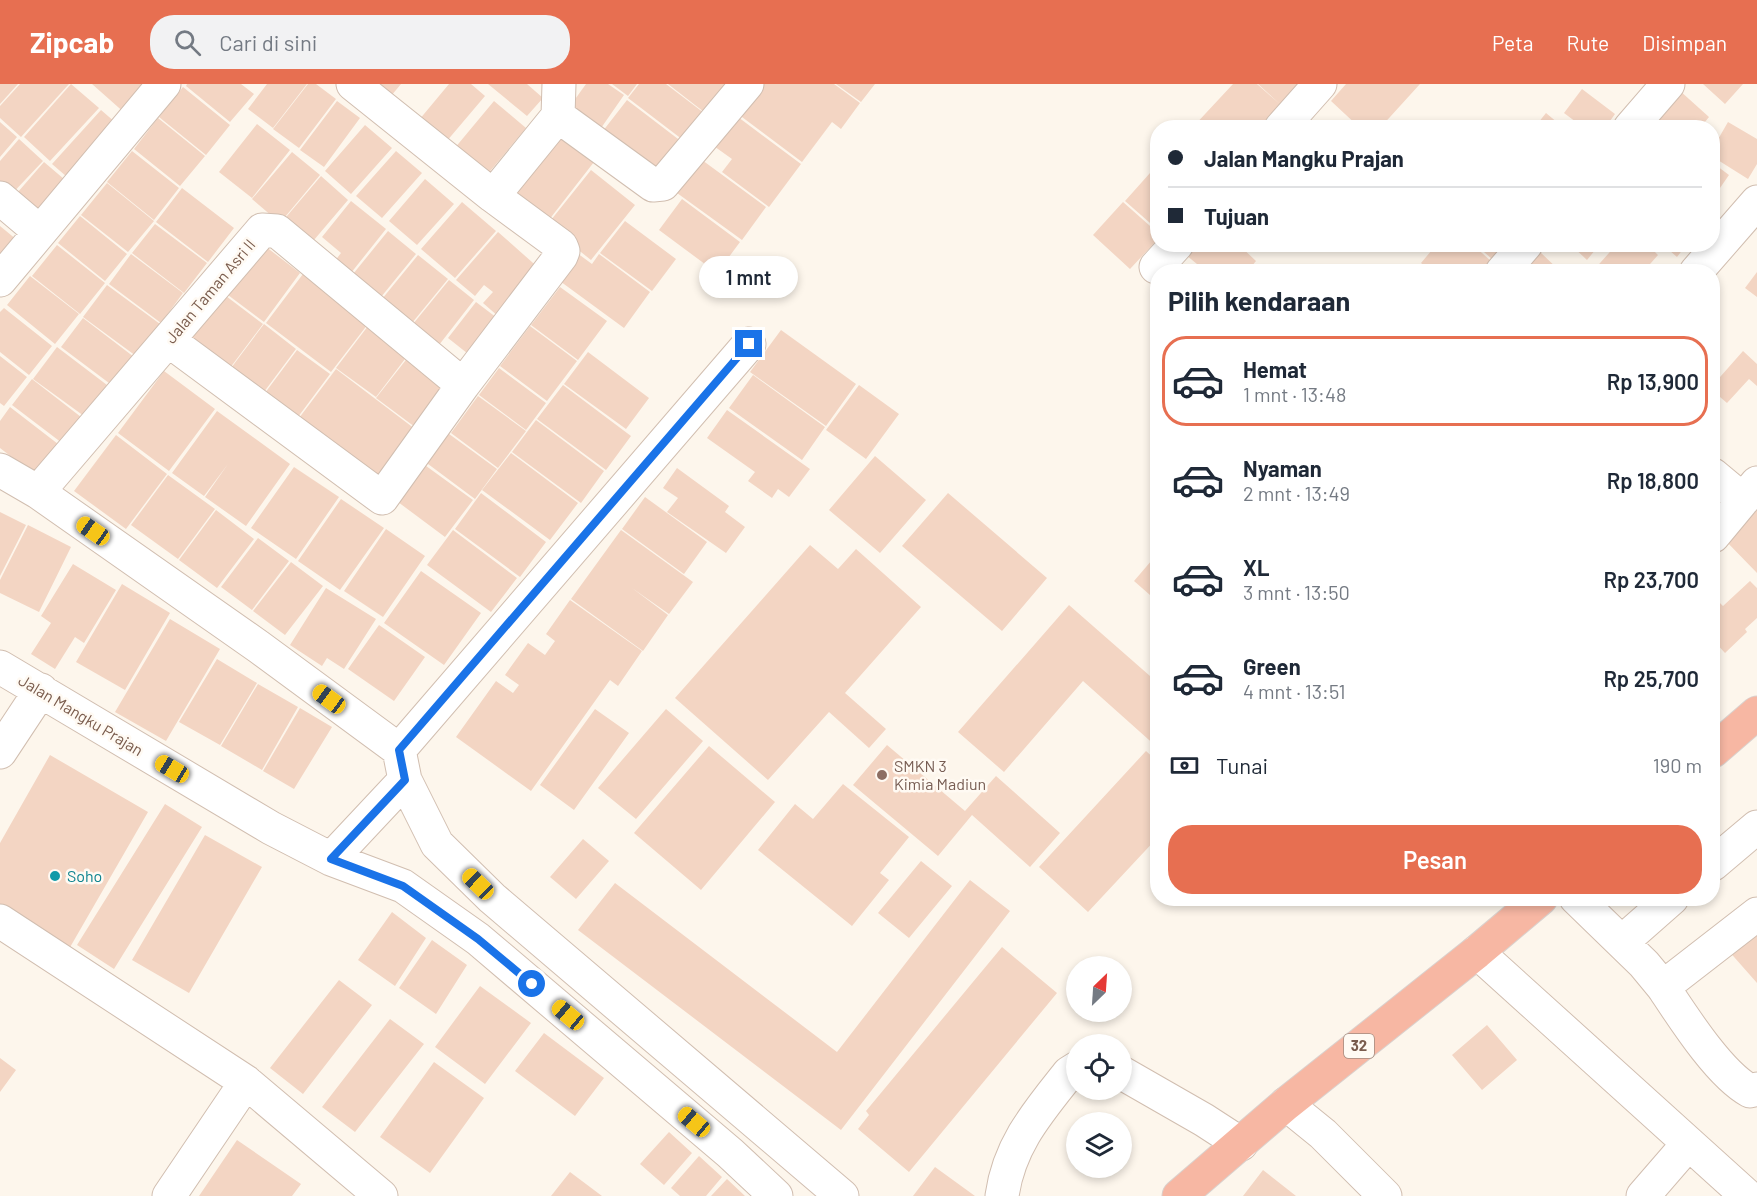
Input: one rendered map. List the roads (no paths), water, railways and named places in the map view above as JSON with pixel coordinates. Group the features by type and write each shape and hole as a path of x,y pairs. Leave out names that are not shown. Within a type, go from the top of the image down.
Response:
{"highway":[{"path":"1720,745 1757,713"},
{"name":"32","path":"1179,1196 1286,1104 1532,906"}],"street":[{"path":"0,280 164,84"},
{"path":"168,340 382,498 463,385 561,256 563,251 561,246 493,196 353,84"},
{"path":"493,196 558,116 559,84"},
{"path":"558,116 653,185 658,185 663,184 747,84"},
{"path":"1288,120 1320,84"},
{"path":"1637,120 1668,84"},
{"path":"0,198 40,232"},
{"path":"1720,244 1757,202"},
{"name":"Jalan Taman Asri II","path":"38,492 262,230 276,231 463,385"},
{"path":"1509,264 1519,252"},
{"path":"1703,264 1713,252"},
{"path":"331,859 402,765 749,344"},
{"path":"0,470 38,492 259,647 402,765 437,844 492,898 842,1196"},
{"path":"1720,478 1750,492 1720,528"},
{"name":"Jalan Mangku Prajan","path":"0,667 271,828 331,859 403,886 478,939 730,1153 776,1196"},
{"path":"0,752 41,690"},
{"path":"1720,858 1757,826"},
{"path":"1584,906 1644,964 1697,1036 1733,1078 1750,1091 1757,1089"},
{"path":"1622,942 1663,906"},
{"path":"1663,987 1757,914"},
{"path":"0,921 246,1082 381,1196"},
{"path":"1477,952 1746,1195"},
{"path":"1002,1196 1010,1164 1030,1123 1066,1077"},
{"path":"1132,1079 1241,1144"},
{"path":"169,1196 246,1082"},
{"path":"1286,1104 1323,1134 1385,1196"},
{"path":"1643,1196 1688,1144"}],"place":[{"name":"SMKN 3 Kimia Madiun","path":"882,775"},
{"name":"Soho","path":"55,876"}]}
